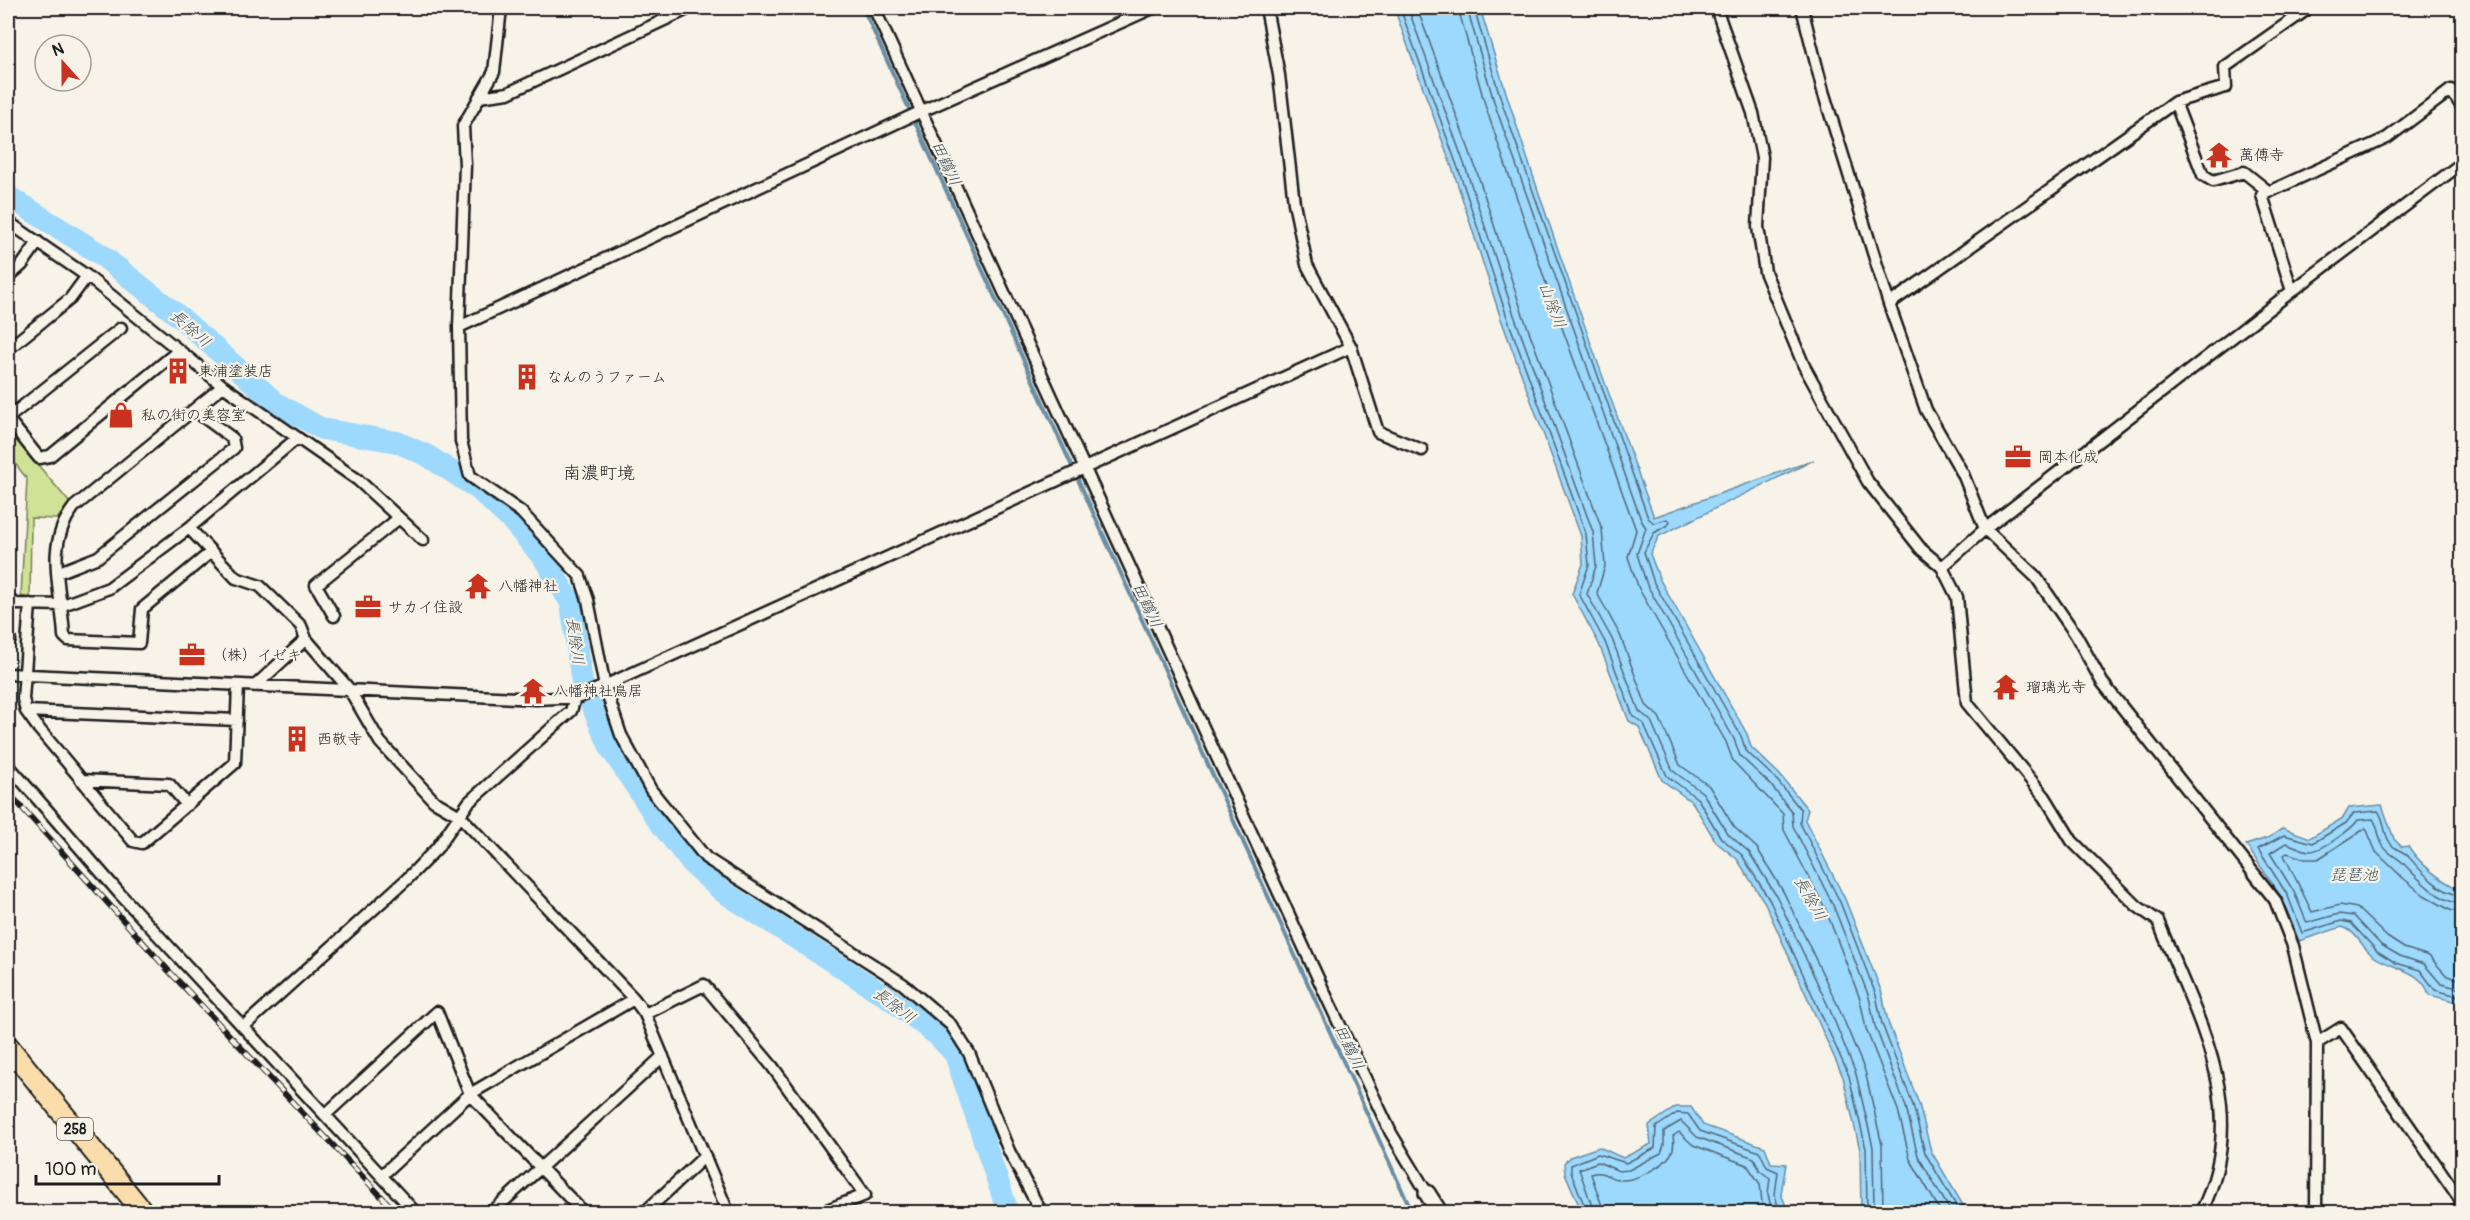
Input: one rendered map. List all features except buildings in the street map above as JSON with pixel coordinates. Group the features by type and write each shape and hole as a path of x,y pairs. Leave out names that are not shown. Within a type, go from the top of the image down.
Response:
{"highway":[{"name":"258","path":"8,1046 143,1212"}],"street":[{"path":"501,8 494,72 462,126 465,165 459,327 461,441 470,476 521,512 580,576 588,600 601,689 621,735 651,790 706,858 903,984 951,1026 969,1053 1009,1151 1041,1212"},
{"path":"479,97 508,93 690,8"},
{"path":"874,8 1082,468 1333,1010 1391,1133 1439,1212"},
{"path":"459,327 920,112 1153,8"},
{"path":"1266,8 1279,75 1294,203 1307,265 1351,347 1378,432 1422,450"},
{"path":"1716,8 1753,113 1762,156 1758,227 1765,272 1804,366 1868,482 1921,549 1942,567 1957,597 1967,703 2045,797 2072,841 2137,906 2158,921 2216,1068 2224,1123 2215,1185 2201,1212"},
{"path":"1802,8 1823,90 1889,304 1926,410 1963,474 1985,528 2036,577 2076,635 2102,682 2275,900 2294,946 2317,1043 2316,1212"},
{"path":"1889,304 2175,102 2226,87 2225,67 2309,8"},
{"path":"2292,291 2262,195 2387,138 2451,90 2463,106"},
{"path":"2175,102 2204,175 2213,181 2244,172 2269,192"},
{"path":"1942,567 1985,528 2292,291 2463,163"},
{"path":"8,222 87,276 223,386 358,480 423,540"},
{"path":"8,277 22,265 38,242"},
{"path":"8,349 70,298 87,276"},
{"path":"121,328 8,418 39,458 50,456 178,351"},
{"path":"8,674 536,699 578,698 1351,347"},
{"path":"211,552 142,609 139,643 68,640 64,636 63,605 57,573 58,534 74,507 223,386"},
{"path":"57,573 99,557 234,448 232,438 194,410"},
{"path":"8,600 30,604 63,605 110,588 189,528 296,439"},
{"path":"334,616 316,585 399,518"},
{"path":"189,528 236,578 261,586 301,626 306,639 349,689 380,742 434,801 460,816 634,999 645,1014 728,1212"},
{"path":"30,604 23,699 26,711 133,841 142,843 235,763 238,686"},
{"path":"255,686 306,639"},
{"path":"243,1027 408,879 437,848 476,795 571,711 578,698"},
{"path":"26,711 237,720"},
{"path":"8,765 120,894 415,1212"},
{"path":"81,780 169,784 187,805"},
{"path":"645,1014 704,985 772,1066 865,1196 822,1212"},
{"path":"381,1176 470,1095 634,999"},
{"path":"325,1115 437,1012 470,1095 583,1212"},
{"path":"2317,1043 2341,1028 2463,1202"},
{"path":"492,1212 663,1056"},
{"path":"645,1212 705,1156"},
{"path":"2454,1212 2463,1207"}],"green space":[{"path":"8,429 70,503 57,519 31,518 30,598 21,596 27,479 8,454"}],"water":[{"name":"山除川","path":"1394,8 1480,8 1563,264 1654,517 1814,460 1659,536 1650,554 1660,580 1747,734 1751,747 1780,775 1808,810 1805,820 1845,899 1882,993 1888,1022 1919,1104 1931,1151 1967,1212 1861,1212 1860,1150 1843,1077 1765,903 1737,859 1716,842 1693,803 1662,780 1639,727 1629,721 1599,644 1572,594 1583,564 1581,536 1501,319 1454,173"},
{"name":"琵琶池","path":"2382,805 2394,839 2402,847 2408,846 2432,872 2462,891 2462,1003 2429,995 2426,987 2414,975 2373,956 2351,932 2342,927 2299,941 2282,898 2246,845 2270,837 2283,828 2310,838 2343,818 2349,808"},
{"path":"1676,1107 1691,1107 1703,1125 1765,1147 1771,1163 1786,1164 1781,1194 1787,1208 1783,1212 1582,1212 1565,1173 1564,1163 1570,1157 1599,1147 1623,1158 1651,1144 1649,1125"}],"waterway":[{"name":"田鶴川","path":"863,8 1412,1212"},
{"name":"長除川","path":"8,196 100,254 180,317 276,403 322,429 397,442 428,456 478,489 512,521 545,560 571,603 582,683 611,749 657,819 692,864 722,891 892,1000 938,1036 955,1054 1008,1212"}],"railway":[{"path":"8,792 167,969 396,1212"}],"place":[{"name":"萬傅寺","path":"2219,155"},
{"name":"東浦塗装店","path":"178,371"},
{"name":"なんのうファーム","path":"527,377"},
{"name":"私の街の美容室","path":"121,415"},
{"name":"岡本化成","path":"2018,457"},
{"name":"八幡神社","path":"478,586"},
{"name":"サカイ住設","path":"368,607"},
{"name":"（株）イゼキ","path":"192,655"},
{"name":"瑠璃光寺","path":"2006,687"},
{"name":"八幡神社鳥居","path":"533,691"},
{"name":"西敬寺","path":"297,739"}],"district":[{"name":"南濃町境","path":"599,473"}]}
